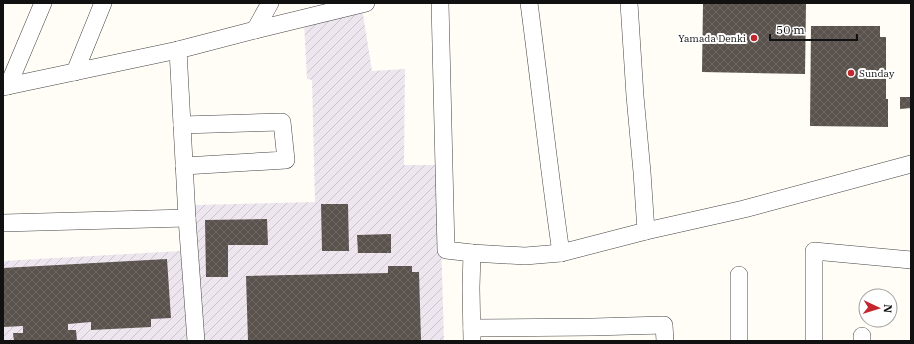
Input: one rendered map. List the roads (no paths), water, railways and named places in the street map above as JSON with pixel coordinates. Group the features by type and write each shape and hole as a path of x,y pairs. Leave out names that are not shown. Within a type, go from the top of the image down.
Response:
{"street":[{"path":"6,87 43,3"},
{"path":"75,72 103,3"},
{"path":"255,30 270,3"},
{"path":"6,87 178,50 366,3"},
{"path":"440,3 446,250 525,256 561,253 744,208 911,164"},
{"path":"529,3 561,253"},
{"path":"629,3 646,231"},
{"path":"178,50 187,218 196,341"},
{"path":"182,125 282,122 286,160 184,166"},
{"path":"3,223 187,218"},
{"path":"814,341 814,251 911,260"},
{"path":"472,253 472,334 593,327 664,325 665,341"},
{"path":"739,275 739,341"}],"place":[{"name":"Yamada Denki","path":"754,38"},
{"name":"Sunday","path":"851,73"}]}
